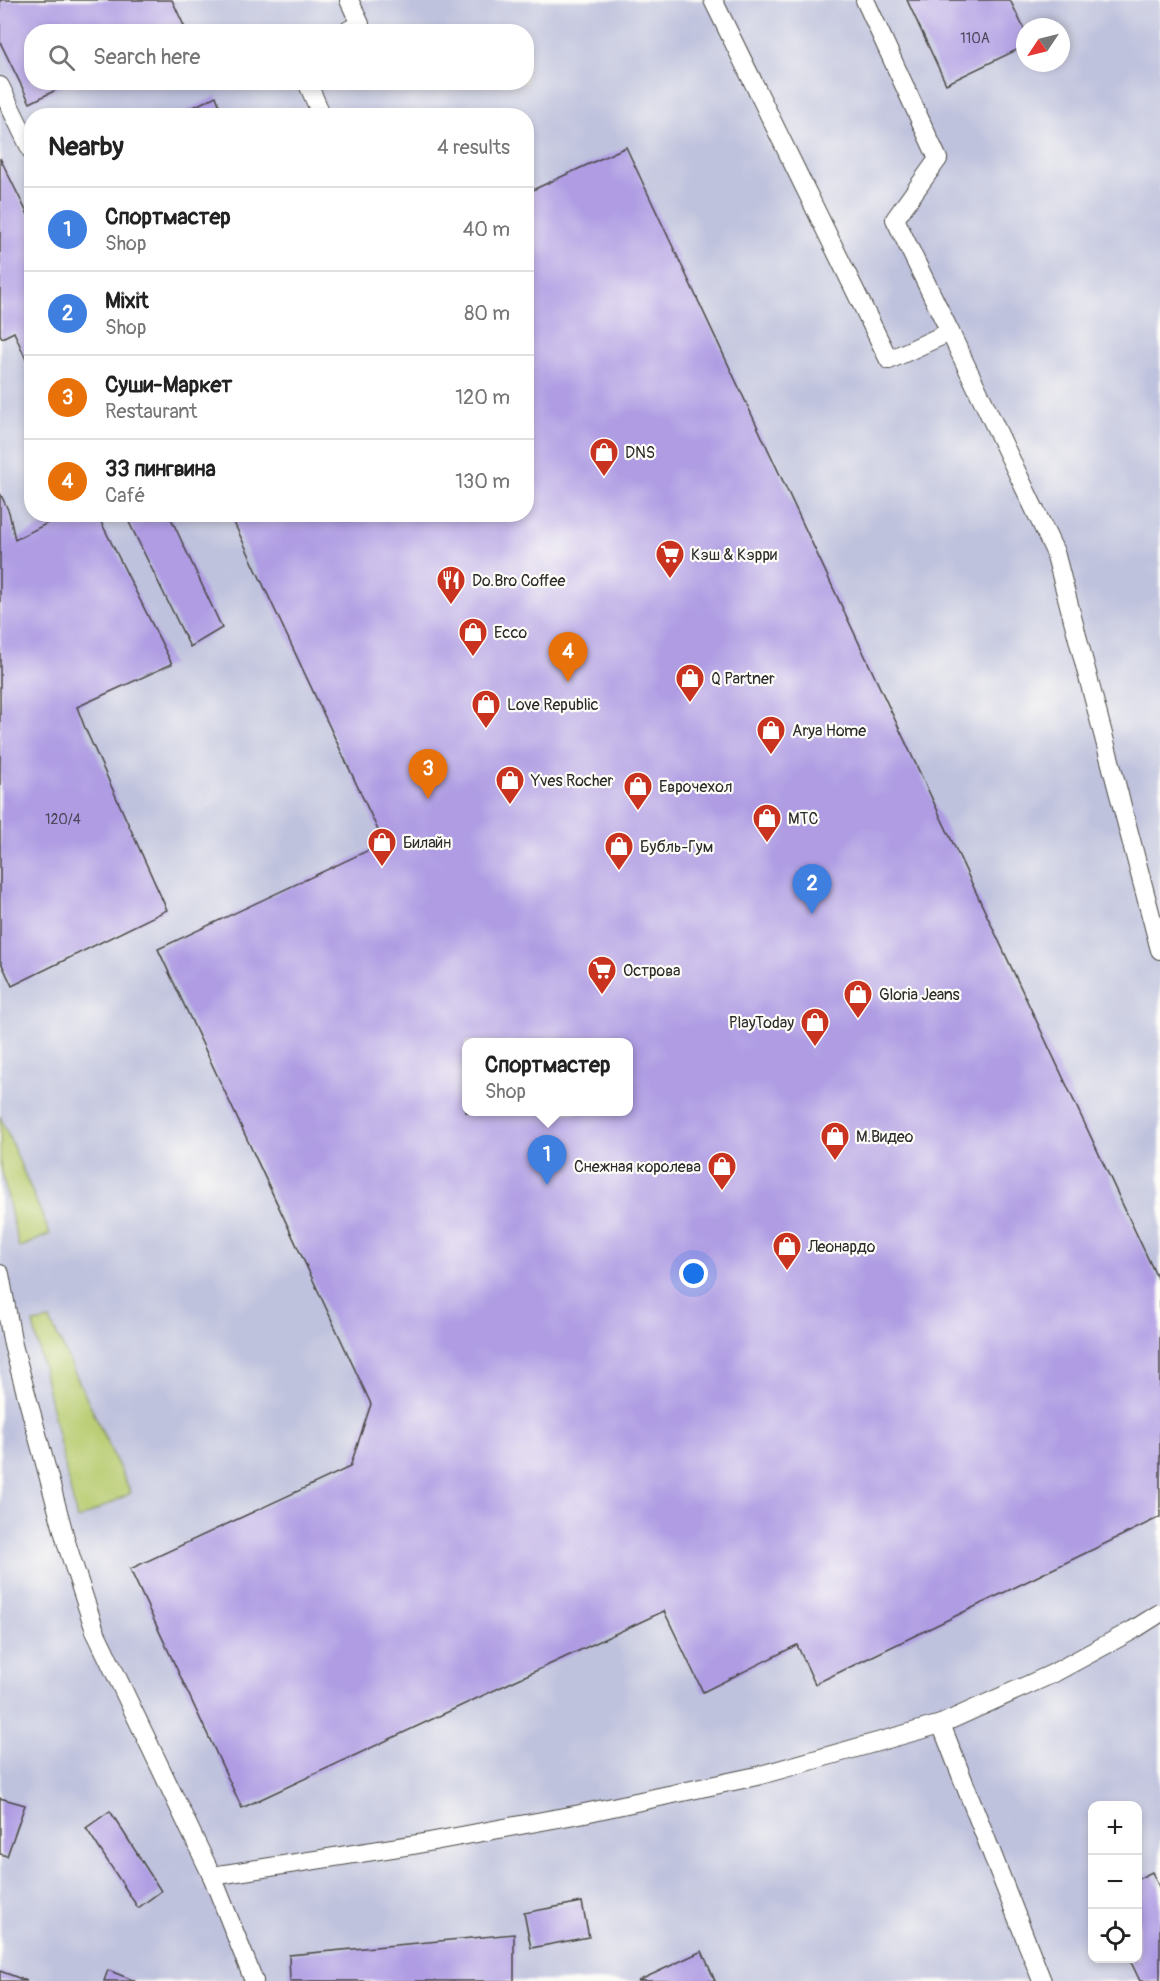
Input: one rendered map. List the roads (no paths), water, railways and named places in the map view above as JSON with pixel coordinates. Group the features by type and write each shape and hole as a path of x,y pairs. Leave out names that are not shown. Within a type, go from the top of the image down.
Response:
{"lane":[{"path":"348,0 360,24"},
{"path":"713,0 889,360 950,332"},
{"path":"865,0 938,159 895,219 1055,552 1160,950"},
{"path":"0,86 24,136"},
{"path":"311,90 318,108"},
{"path":"0,1274 13,1345 67,1545 95,1631 212,1876 254,1981"},
{"path":"212,1876 418,1844 580,1814 757,1776 940,1724 1052,1674 1160,1613"},
{"path":"940,1724 1042,1981"}],"place":[{"name":"DNS","path":"604,478"},
{"name":"Кэш & Кэрри","path":"670,580"},
{"name":"Do.Bro Coffee","path":"451,606"},
{"name":"Ecco","path":"473,658"},
{"name":"33 пингвина","path":"568,682"},
{"name":"Q Partner","path":"690,704"},
{"name":"Love Republic","path":"486,730"},
{"name":"Arya Home","path":"771,756"},
{"name":"Суши-Маркет","path":"428,799"},
{"name":"Yves Rocher","path":"510,806"},
{"name":"Еврочехол","path":"638,812"},
{"name":"МТС","path":"767,844"},
{"name":"Билайн","path":"382,868"},
{"name":"Бубль-Гум","path":"619,872"},
{"name":"Mixit","path":"812,914"},
{"name":"Острова","path":"602,996"},
{"name":"Gloria Jeans","path":"858,1020"},
{"name":"PlayToday","path":"815,1048"},
{"name":"М.Видео","path":"835,1162"},
{"name":"Спортмастер","path":"547,1185"},
{"name":"Снежная королева","path":"722,1192"},
{"name":"Леонардо","path":"787,1272"}]}
